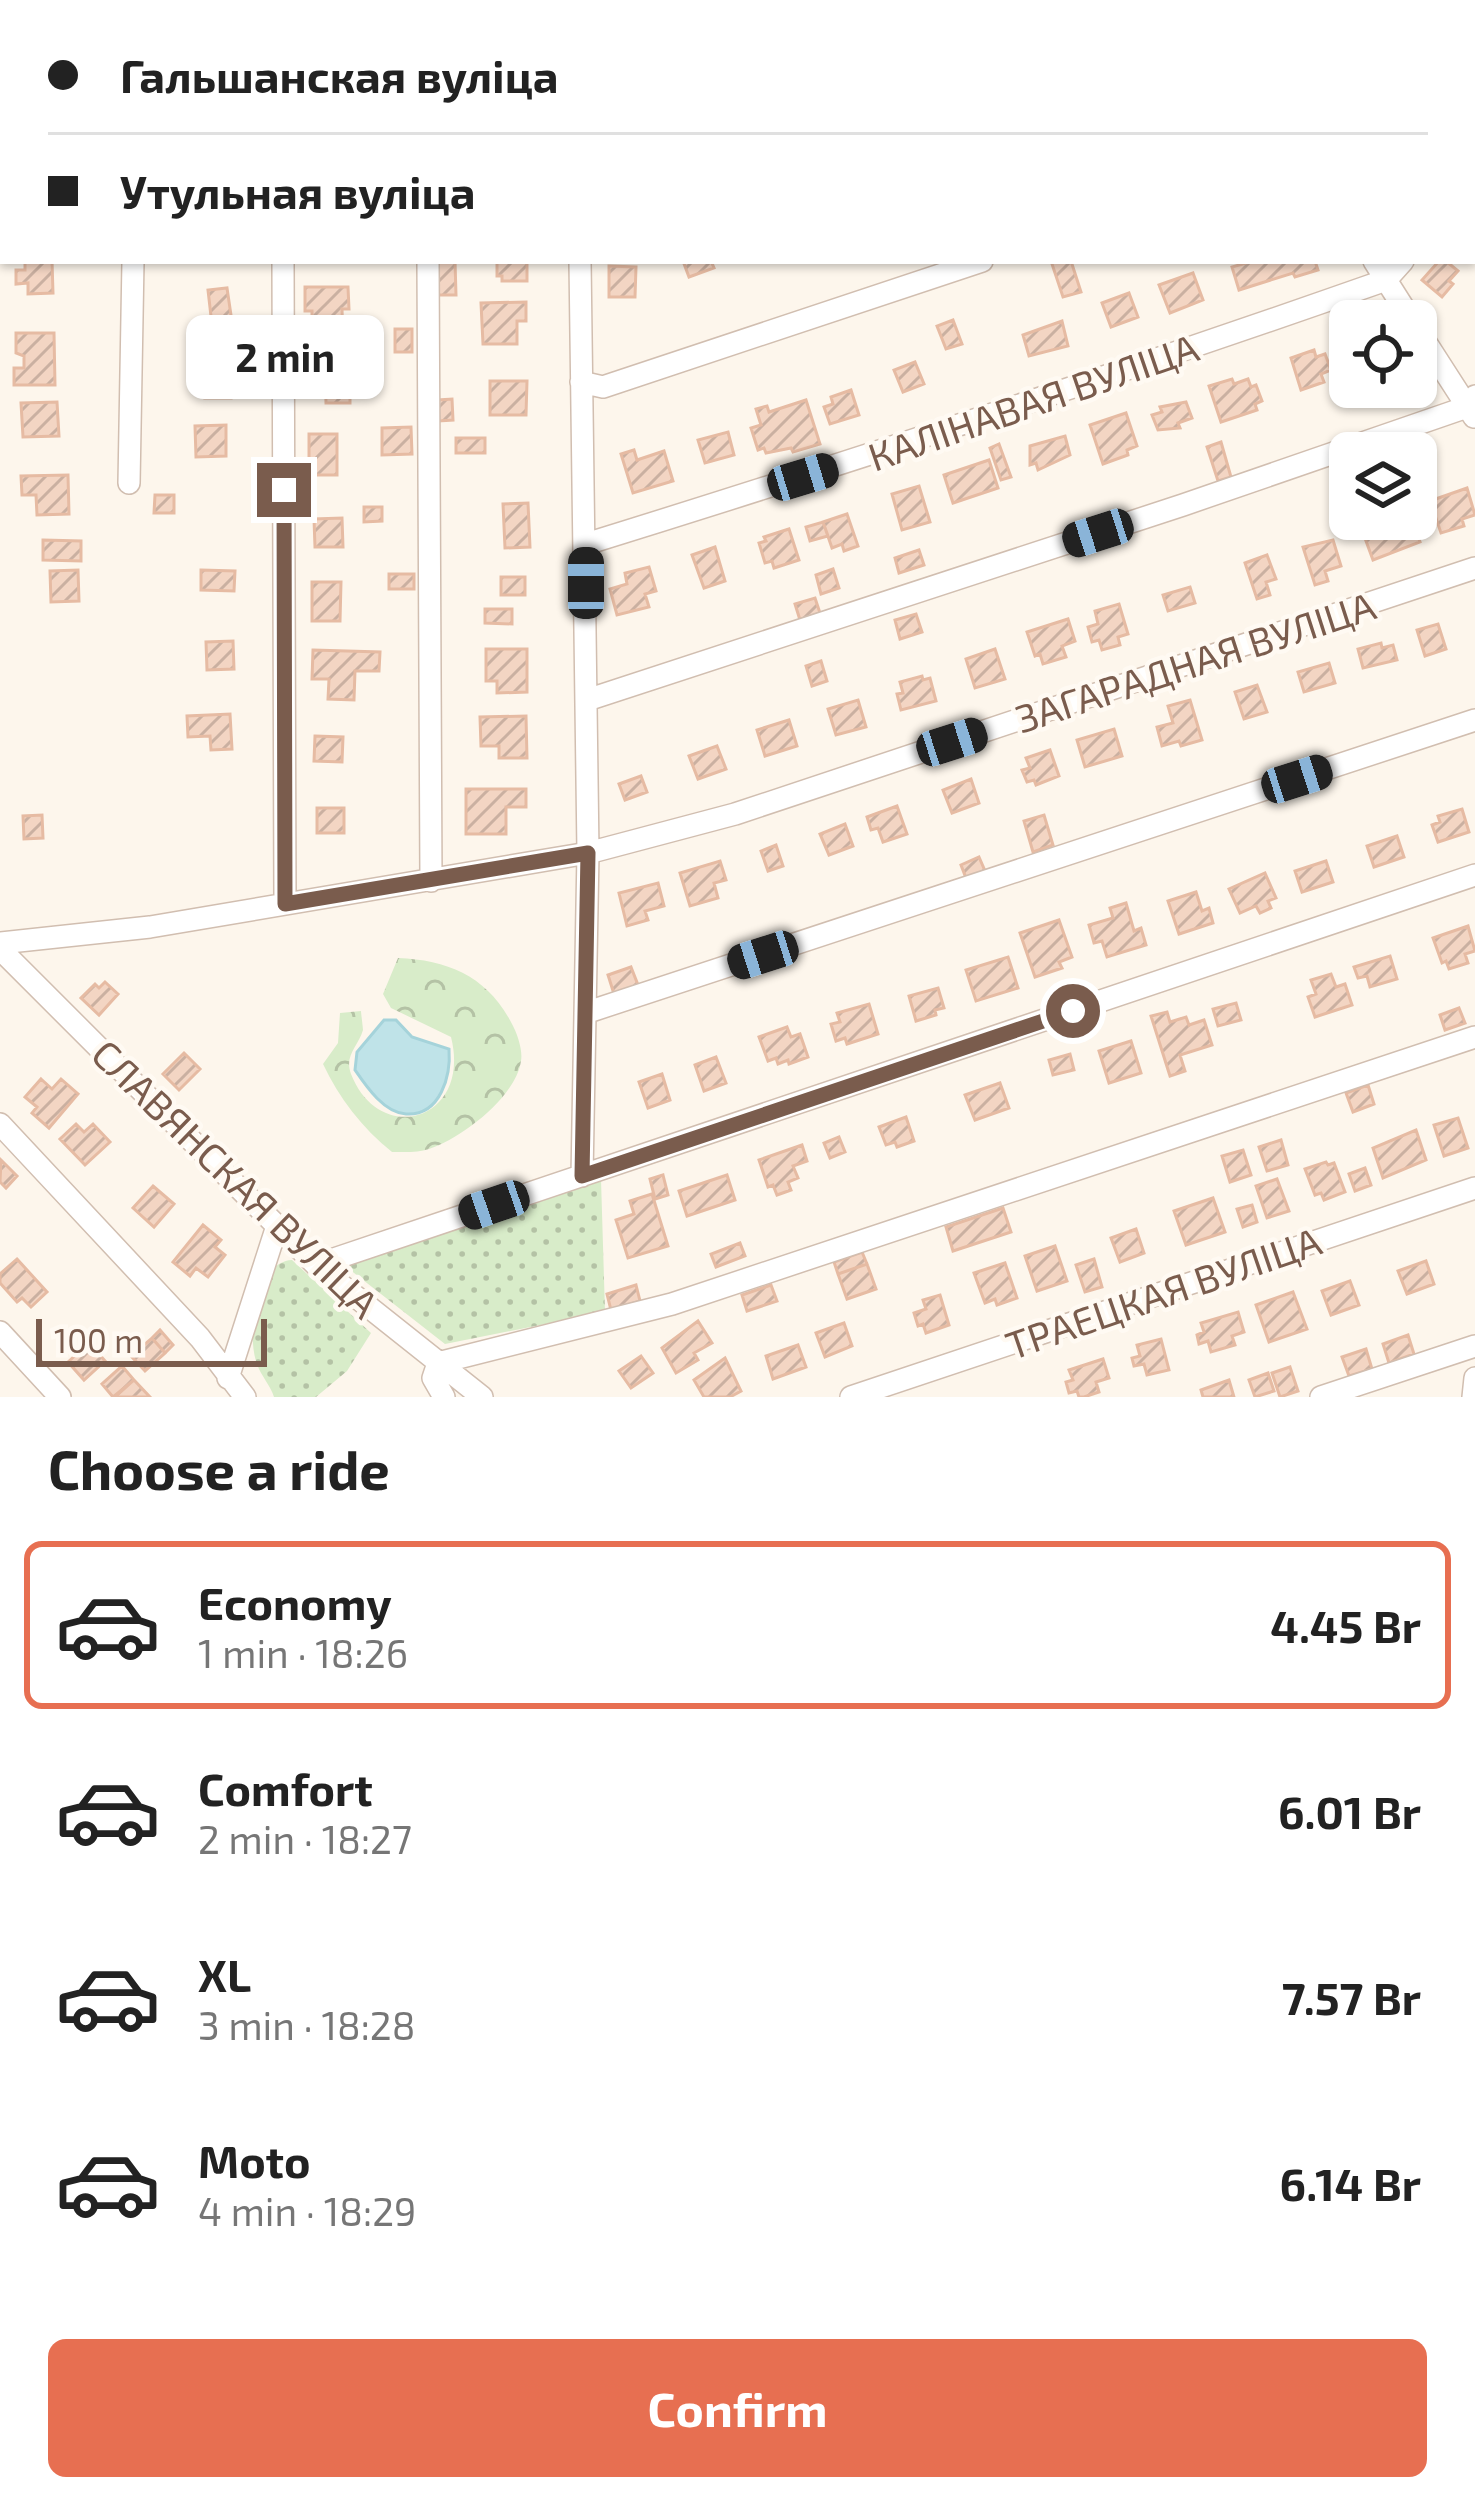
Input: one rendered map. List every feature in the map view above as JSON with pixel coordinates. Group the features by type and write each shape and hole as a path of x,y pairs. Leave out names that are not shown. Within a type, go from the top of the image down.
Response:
{"street":[{"path":"129,483 133,264"},
{"path":"283,264 285,904"},
{"path":"428,264 431,881"},
{"path":"580,264 588,853 582,1176"},
{"path":"581,382 603,387 973,264"},
{"path":"1380,270 1399,300"},
{"name":"КАЛІНАВАЯ ВУЛІЦА","path":"586,544 847,464 1380,270"},
{"path":"587,700 1472,407 1437,357"},
{"name":"ЗАГАРАДНАЯ ВУЛІЦА","path":"0,946 150,927 588,853 758,807 1475,568"},
{"path":"585,1013 1475,720"},
{"path":"316,1265 1475,875"},
{"name":"СЛАВЯНСКАЯ ВУЛІЦА","path":"0,946 316,1265 482,1397"},
{"path":"445,1397 433,1378 438,1363 672,1304 1475,1036"},
{"path":"0,1124 200,1338 245,1397"},
{"name":"ТРАЕЦКАЯ ВУЛІЦА","path":"851,1397 1475,1188"},
{"path":"228,1378 278,1226"},
{"path":"0,1332 60,1397"},
{"path":"1321,1397 1475,1346"},
{"path":"1473,1397 1475,1378"}],"green space":[{"path":"398,958 450,967 479,983 502,1008 521,1052 509,1089 485,1115 442,1144 416,1152 392,1152 381,1143 352,1112 323,1064 338,1043 340,1013 361,1011 363,1030 349,1067 364,1097 382,1111 401,1117 436,1105 448,1088 454,1065 451,1037 391,1008 383,994"},
{"path":"601,1179 605,1312 445,1344 340,1262"},
{"path":"292,1260 371,1333 347,1371 316,1397 274,1397 254,1351 253,1319 262,1286 279,1264"}],"water":[{"path":"384,1020 396,1020 412,1037 449,1049 441,1092 418,1113 390,1109 355,1070 357,1052"}],"building":[{"path":"25,264 52,264 53,293 28,294 28,283 16,284 16,270 25,270"},
{"path":"438,264 455,264 456,295 438,295"},
{"path":"497,264 527,264 527,281 502,281"},
{"path":"684,264 712,264 714,268 689,277"},
{"path":"1052,264 1072,264 1081,292 1063,297"},
{"path":"1316,264 1318,270 1239,290 1232,267"},
{"path":"1436,264 1450,264 1458,271 1442,297 1422,280"},
{"path":"609,266 636,267 635,297 609,297"},
{"path":"1193,273 1203,300 1170,313 1159,285"},
{"path":"305,287 348,287 349,309 342,309 343,340 312,340 312,311 305,311"},
{"path":"227,288 232,322 212,325 208,290"},
{"path":"1129,293 1138,317 1111,327 1102,303"},
{"path":"526,302 526,321 517,321 517,344 483,344 481,303"},
{"path":"953,320 962,344 946,349 937,326"},
{"path":"1062,321 1068,346 1029,356 1023,335"},
{"path":"395,329 412,329 412,352 395,352"},
{"path":"16,333 54,333 55,385 14,385 14,368 24,368 24,356 16,353"},
{"path":"1314,350 1316,357 1325,354 1329,371 1321,374 1324,382 1301,390 1291,358"},
{"path":"207,354 225,354 231,398 205,398"},
{"path":"915,362 924,384 903,392 894,370"},
{"path":"325,364 350,364 350,403 326,403"},
{"path":"1232,379 1234,384 1248,379 1262,401 1255,404 1257,410 1221,422 1209,386"},
{"path":"490,381 527,381 526,415 490,415"},
{"path":"851,390 859,415 830,424 824,407 833,404 831,397"},
{"path":"452,399 453,420 439,421 438,400"},
{"path":"806,400 820,444 793,452 791,448 758,450 751,428 761,425 756,409 767,406 769,412"},
{"path":"57,402 59,436 23,437 21,403"},
{"path":"1186,402 1192,418 1178,423 1180,428 1158,430 1152,415 1162,412 1160,407"},
{"path":"1126,413 1137,446 1127,450 1128,455 1103,464 1090,425"},
{"path":"226,425 226,456 196,457 195,426"},
{"path":"411,427 412,454 382,455 382,428"},
{"path":"728,432 734,455 705,463 698,440"},
{"path":"309,434 337,434 337,475 309,475"},
{"path":"1065,436 1070,455 1038,470 1036,463 1030,465 1030,446"},
{"path":"456,438 485,438 485,453 456,453"},
{"path":"1221,442 1231,477 1218,481 1207,447"},
{"path":"999,444 1011,477 1001,480 990,448"},
{"path":"634,450 637,460 664,451 673,481 633,493 621,454"},
{"path":"989,460 998,488 953,503 944,475"},
{"path":"68,475 69,514 37,515 36,495 22,495 21,476"},
{"path":"919,486 930,522 902,530 892,494"},
{"path":"1467,488 1475,515 1462,519 1464,526 1441,533 1437,499"},
{"path":"155,495 174,495 174,513 154,513"},
{"path":"528,503 530,547 505,548 503,504"},
{"path":"364,507 382,507 382,521 364,522"},
{"path":"847,514 858,546 844,551 842,544 832,548 823,522"},
{"path":"342,518 343,547 315,547 314,519"},
{"path":"823,522 828,536 810,541 806,527"},
{"path":"789,529 799,560 774,568 772,561 765,563 759,543"},
{"path":"43,540 81,541 81,561 43,560"},
{"path":"1333,540 1341,566 1325,571 1328,581 1315,585 1303,547"},
{"path":"1366,540 1419,540 1420,542 1373,560"},
{"path":"715,547 725,581 704,588 692,555"},
{"path":"919,550 924,565 899,573 895,558"},
{"path":"1267,555 1276,579 1266,582 1270,595 1257,599 1245,563"},
{"path":"649,567 656,591 645,594 649,607 617,615 610,589 627,584 625,573"},
{"path":"833,569 839,588 821,594 816,575"},
{"path":"78,570 79,601 51,602 50,571"},
{"path":"201,570 235,571 234,591 201,590"},
{"path":"389,574 414,574 414,589 389,589"},
{"path":"501,577 525,577 525,595 501,595"},
{"path":"312,582 341,582 340,621 312,621"},
{"path":"1190,587 1195,603 1168,611 1163,595"},
{"path":"815,598 820,613 800,620 795,604"},
{"path":"1119,604 1128,634 1118,637 1120,645 1102,650 1099,640 1092,642 1088,627 1098,624 1095,611"},
{"path":"485,609 512,609 512,624 485,623"},
{"path":"916,614 922,632 900,639 895,620"},
{"path":"1068,619 1075,641 1062,646 1066,657 1043,664 1027,632"},
{"path":"1438,624 1446,649 1425,656 1417,630"},
{"path":"233,641 234,669 207,670 206,642"},
{"path":"1381,643 1382,648 1393,645 1397,660 1363,668 1358,649"},
{"path":"486,649 527,649 527,692 497,693 497,681 486,681"},
{"path":"995,649 1005,679 975,688 966,659"},
{"path":"313,650 380,652 379,671 355,671 354,700 328,699 329,679 312,679"},
{"path":"821,661 827,681 812,686 806,666"},
{"path":"1329,663 1335,683 1304,692 1298,672"},
{"path":"922,676 923,680 930,678 936,701 901,710 900,682"},
{"path":"1257,685 1267,712 1244,719 1235,692"},
{"path":"858,700 866,727 836,735 828,709"},
{"path":"1190,700 1202,740 1162,746 1157,727 1173,723 1168,706"},
{"path":"230,714 232,749 211,750 210,736 188,737 187,716"},
{"path":"526,716 527,758 499,758 499,746 481,746 480,717"},
{"path":"789,720 797,746 765,756 757,730"},
{"path":"1114,729 1122,756 1085,767 1077,740"},
{"path":"315,736 343,737 342,762 314,761"},
{"path":"717,746 726,769 698,779 689,756"},
{"path":"1050,750 1059,776 1036,785 1034,780 1027,782 1022,770 1030,768 1026,758"},
{"path":"641,776 647,792 625,800 619,784"},
{"path":"971,779 979,803 952,813 943,790"},
{"path":"466,789 526,789 526,807 506,807 506,834 466,834"},
{"path":"897,806 907,834 883,842 878,828 871,830 867,817"},
{"path":"317,808 344,808 344,833 317,833"},
{"path":"1462,809 1469,832 1438,842 1432,825 1440,822 1438,816"},
{"path":"42,815 43,838 24,839 23,816"},
{"path":"1044,815 1053,845 1033,852 1024,821"},
{"path":"845,824 853,846 829,855 820,834"},
{"path":"1397,836 1404,857 1374,867 1367,846"},
{"path":"776,845 783,866 768,871 761,851"},
{"path":"979,857 985,871 966,878 961,865"},
{"path":"720,861 726,880 714,883 718,898 690,906 680,873"},
{"path":"1326,861 1333,882 1302,892 1295,871"},
{"path":"1265,873 1276,898 1268,901 1271,908 1260,913 1256,906 1240,913 1229,889"},
{"path":"658,883 664,906 645,911 648,920 627,926 619,893"},
{"path":"1196,892 1202,911 1209,908 1213,923 1179,934 1168,901"},
{"path":"1126,903 1134,931 1141,928 1146,945 1107,957 1102,941 1094,943 1089,925 1113,918 1110,908"},
{"path":"1059,920 1072,957 1059,962 1062,968 1035,977 1020,933"},
{"path":"1468,926 1475,951 1465,954 1468,963 1449,969 1433,938"},
{"path":"1390,956 1397,979 1370,987 1367,976 1358,978 1354,967"},
{"path":"1008,957 1018,988 976,1001 966,970"},
{"path":"631,967 638,985 614,994 608,975"},
{"path":"1331,974 1336,987 1345,984 1352,1005 1315,1017 1308,997 1316,994 1311,980"},
{"path":"105,982 118,994 99,1015 81,998 95,984 99,988"},
{"path":"938,988 944,1008 916,1021 909,996"},
{"path":"1236,1003 1241,1020 1218,1026 1213,1009"},
{"path":"869,1004 878,1034 847,1044 845,1038 836,1041 831,1024 840,1022 837,1013"},
{"path":"1459,1008 1465,1023 1445,1030 1440,1015"},
{"path":"1167,1012 1170,1022 1186,1017 1189,1025 1204,1020 1212,1045 1180,1055 1185,1071 1170,1076 1151,1016"},
{"path":"787,1027 791,1037 800,1034 808,1057 789,1064 788,1060 778,1064 776,1058 768,1061 759,1037"},
{"path":"1131,1041 1141,1073 1109,1083 1099,1051"},
{"path":"184,1053 200,1069 179,1090 163,1074"},
{"path":"1070,1054 1074,1070 1053,1075 1049,1060"},
{"path":"716,1057 726,1083 704,1091 695,1065"},
{"path":"662,1074 670,1100 648,1108 639,1082"},
{"path":"41,1079 52,1089 61,1079 78,1094 49,1128 32,1113 37,1107 25,1097"},
{"path":"1000,1083 1009,1108 975,1120 965,1095"},
{"path":"1368,1085 1374,1104 1353,1112 1346,1093"},
{"path":"906,1117 914,1141 886,1145 879,1127"},
{"path":"1458,1118 1468,1148 1444,1156 1434,1125"},
{"path":"76,1124 84,1132 93,1124 110,1142 85,1165 60,1139"},
{"path":"1416,1130 1426,1160 1383,1178 1373,1148"},
{"path":"839,1137 845,1152 830,1158 824,1143"},
{"path":"1281,1140 1288,1165 1267,1171 1259,1147"},
{"path":"802,1145 807,1161 793,1166 798,1178 788,1182 791,1190 777,1195 773,1185 768,1187 759,1160"},
{"path":"1243,1150 1251,1175 1230,1182 1222,1156"},
{"path":"1,1160 17,1176 6,1188 0,1182"},
{"path":"1334,1163 1345,1192 1324,1200 1321,1193 1315,1195 1305,1169"},
{"path":"1365,1168 1371,1185 1355,1191 1349,1174"},
{"path":"663,1175 668,1195 655,1199 650,1179"},
{"path":"727,1175 735,1200 687,1216 679,1191"},
{"path":"1277,1179 1289,1211 1267,1218 1256,1186"},
{"path":"153,1186 174,1204 154,1227 133,1208"},
{"path":"652,1194 668,1246 628,1258 616,1220 634,1214 630,1201"},
{"path":"1213,1198 1225,1232 1186,1245 1174,1211"},
{"path":"1252,1205 1257,1222 1243,1227 1237,1209"},
{"path":"1003,1208 1011,1232 953,1251 946,1227"},
{"path":"203,1225 221,1240 215,1247 225,1255 208,1277 196,1268 190,1276 173,1262"},
{"path":"1136,1229 1144,1253 1120,1262 1111,1238"},
{"path":"740,1243 745,1256 716,1267 711,1254"},
{"path":"1055,1246 1067,1281 1037,1291 1025,1256"},
{"path":"862,1252 867,1264 838,1274 834,1262"},
{"path":"17,1259 47,1292 31,1307 22,1298 17,1302 0,1283 0,1274"},
{"path":"1094,1259 1102,1287 1085,1292 1076,1265"},
{"path":"1426,1261 1434,1284 1407,1294 1398,1271"},
{"path":"1005,1263 1017,1298 997,1305 995,1299 985,1303 974,1273"},
{"path":"867,1264 876,1289 847,1299 838,1274"},
{"path":"1350,1281 1359,1305 1331,1315 1322,1291"},
{"path":"636,1285 640,1301 611,1310 607,1294"},
{"path":"771,1285 777,1301 747,1311 742,1295"},
{"path":"1293,1292 1307,1329 1269,1342 1256,1305"},
{"path":"940,1295 949,1325 926,1333 914,1313 926,1309 923,1300"},
{"path":"1238,1312 1244,1332 1232,1336 1235,1345 1211,1352 1208,1341 1199,1344 1197,1335 1204,1332 1201,1323"},
{"path":"698,1321 712,1343 694,1353 698,1360 676,1373 662,1348"},
{"path":"844,1323 852,1346 825,1357 816,1333"},
{"path":"160,1330 173,1345 165,1353 152,1338"},
{"path":"1408,1335 1414,1354 1389,1363 1383,1344"},
{"path":"152,1338 165,1353 145,1371 131,1356"},
{"path":"1161,1339 1169,1370 1147,1375 1144,1364 1134,1366 1132,1358 1140,1356 1137,1345"},
{"path":"89,1343 105,1361 84,1380 68,1362"},
{"path":"798,1345 806,1367 773,1379 766,1356"},
{"path":"1366,1349 1372,1369 1349,1376 1342,1357"},
{"path":"641,1356 653,1373 631,1388 619,1371"},
{"path":"725,1358 741,1391 730,1397 704,1397 694,1380"},
{"path":"1103,1359 1109,1378 1096,1382 1099,1392 1084,1397 1077,1391 1069,1393 1066,1382 1073,1380 1069,1370"},
{"path":"122,1366 134,1380 113,1397 102,1384"},
{"path":"1290,1367 1298,1391 1280,1397 1272,1373"},
{"path":"1268,1373 1274,1391 1255,1397 1249,1380"},
{"path":"134,1380 150,1397 115,1397"},
{"path":"1229,1380 1234,1397 1203,1397 1201,1390"}],"route":[{"path":"284,490 285,904 588,853 582,1176 1073,1011"}]}
